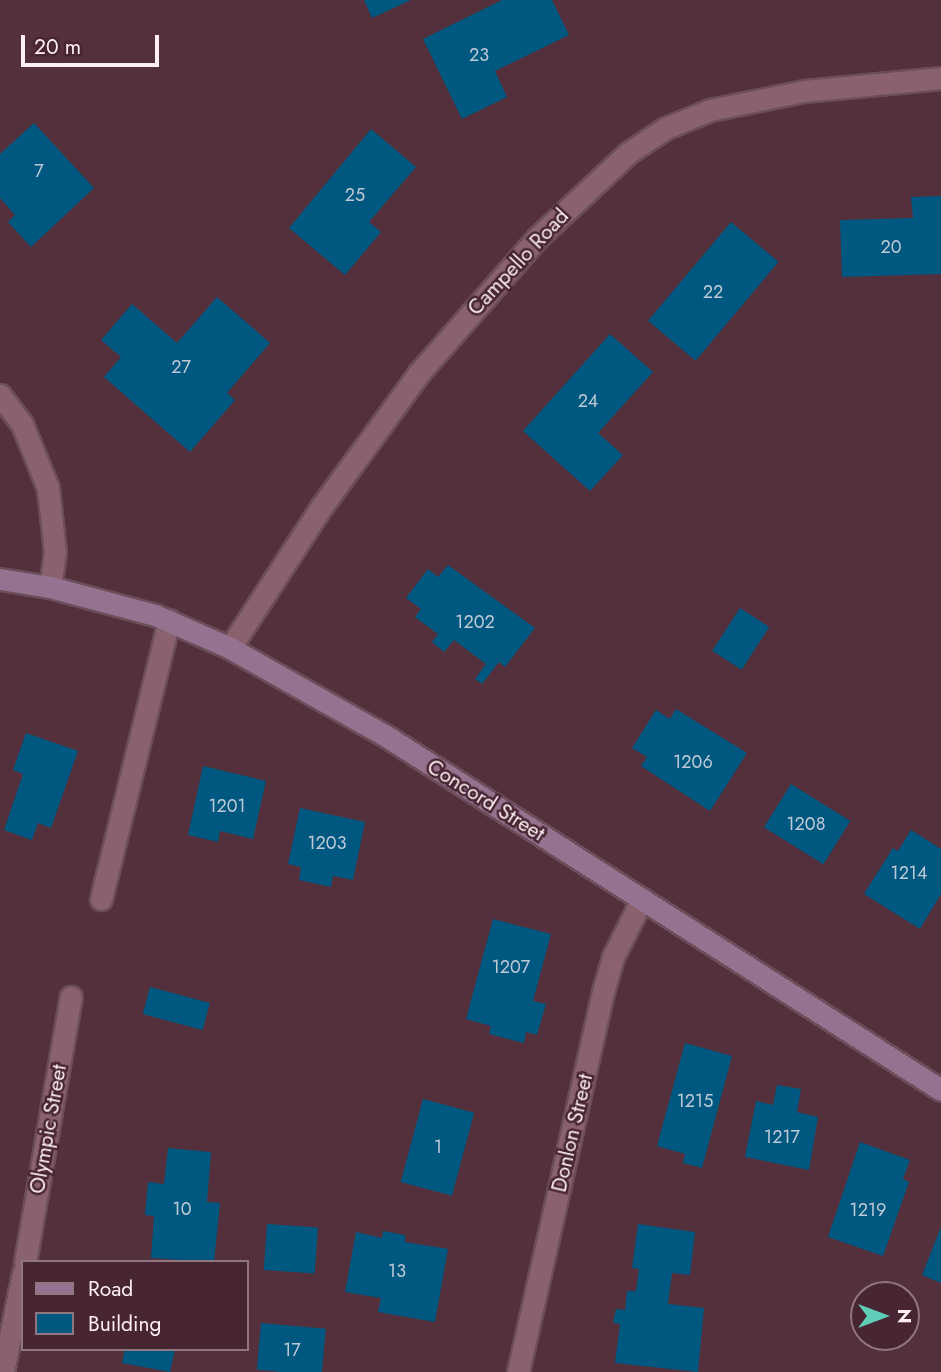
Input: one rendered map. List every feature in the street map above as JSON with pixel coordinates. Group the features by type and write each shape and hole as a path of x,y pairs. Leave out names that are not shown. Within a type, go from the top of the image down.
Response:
{"main road":[{"name":"Concord Street","path":"0,579 50,587 169,620 230,648 386,736 941,1090"}],"street":[{"name":"Campello Road","path":"230,648 323,506 419,373 537,238 628,153 666,128 710,110 804,91 941,79"},
{"path":"0,395 22,424 48,488 55,552 50,587"},
{"path":"101,899 169,620"},
{"name":"Donlon Street","path":"518,1372 603,992 613,957 642,899"},
{"name":"Olympic Street","path":"25,1260 71,997"},
{"path":"3,1372 21,1283"}],"building":[{"path":"364,0 411,0 372,18"},
{"path":"502,0 552,0 569,35 495,71 507,97 462,119 423,39"},
{"path":"34,123 94,188 31,247 8,222 15,215 0,198 0,154"},
{"path":"371,129 416,167 369,222 381,232 345,275 289,228"},
{"path":"941,196 941,274 842,277 840,220 913,218 911,197"},
{"path":"731,222 778,262 696,361 648,321"},
{"path":"217,297 270,343 227,393 235,400 190,452 104,377 121,357 101,340 132,304 177,343"},
{"path":"610,334 653,372 598,433 623,455 590,491 523,431"},
{"path":"448,565 535,628 505,667 499,662 482,684 475,679 486,664 454,640 444,652 432,642 438,634 415,617 421,609 406,598 428,569 438,577"},
{"path":"740,608 769,627 742,670 712,651"},
{"path":"676,709 747,753 710,811 641,766 647,757 632,748 656,710 670,719"},
{"path":"26,733 78,751 51,828 38,823 32,840 4,830 23,774 13,770"},
{"path":"203,766 266,781 253,839 220,831 218,842 188,835"},
{"path":"791,784 850,821 823,864 764,827"},
{"path":"300,808 365,822 353,880 333,876 331,887 299,880 301,867 288,864"},
{"path":"911,830 941,849 941,894 920,929 864,894 893,848 898,851"},
{"path":"493,919 551,934 533,1001 546,1004 537,1035 526,1032 524,1043 489,1034 491,1026 466,1019"},
{"path":"150,987 210,1003 203,1030 143,1014"},
{"path":"685,1043 732,1056 702,1168 683,1163 685,1154 657,1146"},
{"path":"777,1085 801,1089 797,1112 818,1117 809,1170 745,1157 756,1101 773,1105"},
{"path":"423,1099 474,1113 452,1196 401,1182"},
{"path":"860,1142 910,1160 903,1179 909,1182 883,1256 828,1237"},
{"path":"168,1148 211,1152 207,1202 220,1203 214,1260 151,1258 154,1216 145,1215 148,1182 164,1184"},
{"path":"267,1224 318,1228 315,1273 264,1270"},
{"path":"638,1224 695,1232 690,1275 672,1273 668,1304 704,1308 698,1372 615,1363 620,1324 613,1323 616,1309 625,1310 627,1291 636,1291 639,1269 632,1268"},
{"path":"941,1227 941,1283 922,1275"},
{"path":"383,1231 405,1235 405,1242 448,1249 435,1322 378,1312 381,1298 345,1292 356,1232 382,1238"},
{"path":"261,1323 326,1329 322,1372 257,1370"},
{"path":"125,1351 175,1351 170,1372 122,1363"}]}
